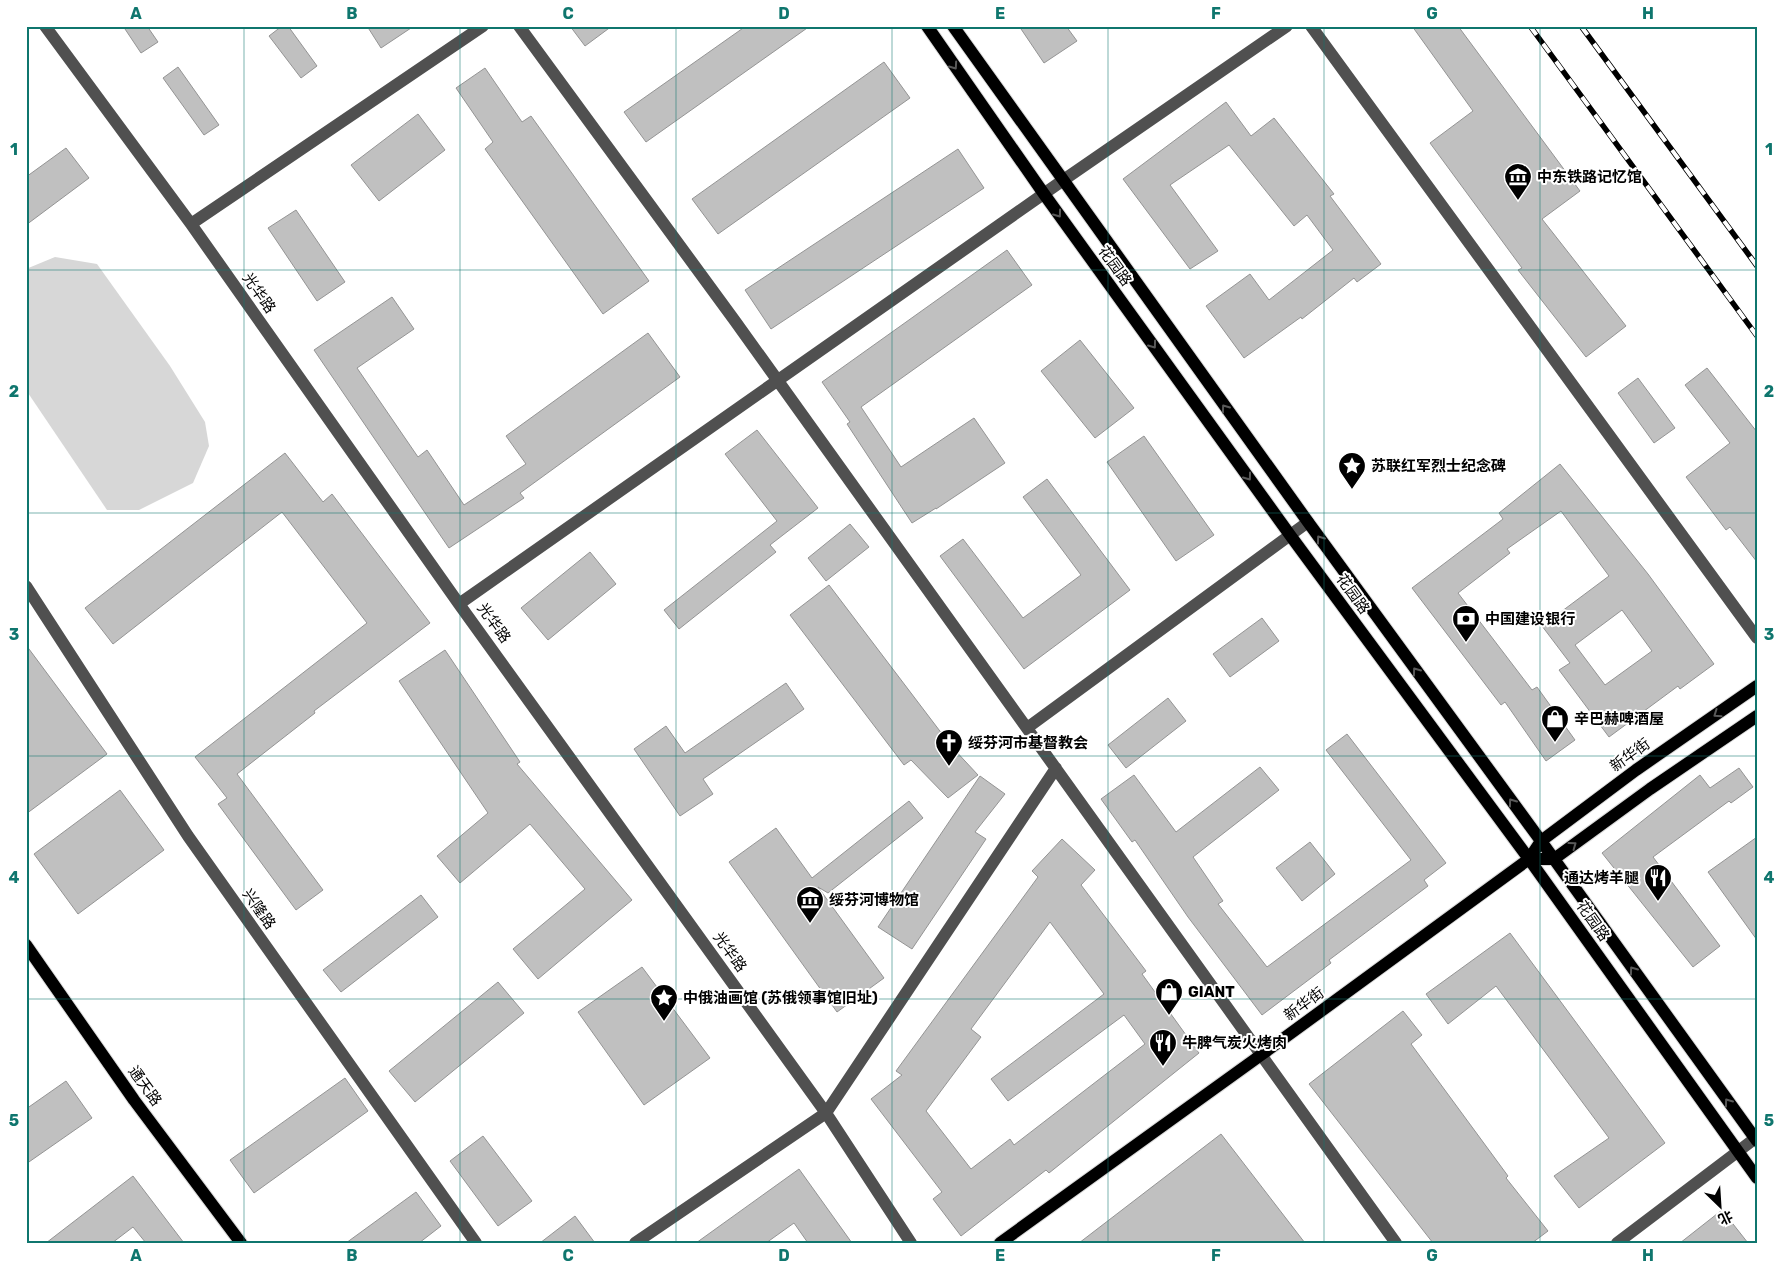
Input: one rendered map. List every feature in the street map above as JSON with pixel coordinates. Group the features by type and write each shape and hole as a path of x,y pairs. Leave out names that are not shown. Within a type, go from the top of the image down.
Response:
{"main road":[{"name":"花园路","path":"927,26 1044,194 1290,535 1529,859 1757,1178"},
{"name":"花园路","path":"953,26 1062,181 1308,522 1756,1139"},
{"name":"新华街","path":"1000,1243 1529,859 1541,841 1636,770 1757,686"},
{"path":"1529,859 1554,859 1650,789 1757,716"},
{"name":"通天路","path":"26,945 134,1100 241,1243"}],"street":[{"name":"光华路","path":"45,26 191,224 459,604 826,1113 911,1243"},
{"path":"191,224 483,26"},
{"path":"519,26 778,381 1396,1243"},
{"path":"459,604 1062,181 1287,26"},
{"path":"1311,26 1757,638"},
{"path":"1027,728 1308,522"},
{"name":"兴隆路","path":"26,586 188,836 476,1243"},
{"path":"635,1243 826,1113 1056,768"},
{"path":"1617,1243 1737,1151 1756,1139"}],"shaded area":[{"path":"55,257 97,264 170,366 205,422 209,446 193,483 139,510 107,510 26,390 26,269"}],"building":[{"path":"123,26 147,26 158,42 141,53"},
{"path":"282,26 288,26 317,66 301,78 269,36"},
{"path":"367,26 414,26 381,48"},
{"path":"570,26 612,26 585,46"},
{"path":"746,26 810,26 646,142 624,112"},
{"path":"1019,26 1066,26 1077,41 1044,63"},
{"path":"1412,26 1458,26 1580,191 1542,219 1626,326 1586,357 1518,270 1522,268 1430,143 1473,111"},
{"path":"884,62 910,98 718,234 692,199"},
{"path":"178,67 219,125 204,135 163,78"},
{"path":"485,68 522,122 531,116 649,281 603,314 485,149 493,142 456,88"},
{"path":"1226,102 1251,136 1274,118 1334,194 1330,196 1381,264 1357,282 1354,278 1302,319 1301,317 1244,358 1206,306 1250,274 1269,300 1333,250 1307,215 1294,226 1229,145 1170,185 1218,251 1190,269 1123,179"},
{"path":"418,114 445,150 379,201 351,165"},
{"path":"66,148 89,178 26,225 26,177"},
{"path":"958,149 984,188 771,329 745,290"},
{"path":"296,210 345,282 317,301 268,228"},
{"path":"1007,250 1032,285 861,407 901,467 974,418 1005,463 912,523 847,424 850,422 822,382"},
{"path":"392,297 414,329 357,368 418,457 427,450 464,505 526,464 506,436 648,333 680,377 520,493 524,498 449,548 314,350"},
{"path":"1080,340 1134,408 1095,438 1041,371"},
{"path":"1707,368 1757,432 1757,562 1730,527 1726,530 1686,477 1730,443 1685,385"},
{"path":"1638,378 1675,428 1654,443 1618,393"},
{"path":"757,430 818,508 770,545 776,552 679,629 664,610 777,521 725,454"},
{"path":"1144,436 1214,535 1176,561 1107,462"},
{"path":"285,453 323,502 332,494 430,623 314,711 315,713 237,774 323,890 296,910 218,804 227,798 195,757 367,623 282,512 113,644 85,608"},
{"path":"1560,464 1648,574 1714,664 1680,689 1678,686 1609,737 1559,670 1570,663 1542,626 1609,576 1561,511 1507,549 1510,553 1458,593 1532,690 1537,687 1575,740 1546,761 1505,702 1501,705 1412,588 1503,519 1499,513","holes":["1622,610 1652,651 1605,685 1575,645"]},
{"path":"1047,479 1130,590 1024,669 940,556 963,539 1023,618 1081,575 1023,497"},
{"path":"850,524 869,547 826,581 808,558"},
{"path":"590,552 616,584 548,640 521,608"},
{"path":"829,585 952,747 978,775 948,798 911,760 904,765 790,615"},
{"path":"1262,618 1279,641 1230,677 1213,654"},
{"path":"26,645 107,754 26,814"},
{"path":"445,650 520,762 517,764 632,900 538,979 513,949 585,889 530,824 460,883 437,856 488,813 399,681"},
{"path":"786,683 804,709 703,779 713,794 680,816 634,749 666,726 685,753"},
{"path":"1168,698 1186,721 1126,768 1108,745"},
{"path":"1347,734 1446,863 1424,880 1428,886 1329,960 1331,963 1262,1015 1188,917 1135,840 1132,842 1101,799 1134,775 1176,832 1260,767 1279,790 1193,857 1223,901 1218,904 1267,967 1411,860 1326,750"},
{"path":"1739,768 1753,787 1731,803 1729,801 1653,857 1720,946 1693,967 1602,853 1700,775 1710,788"},
{"path":"980,776 1005,794 975,832 986,839 912,949 878,927"},
{"path":"120,790 164,850 78,914 34,854"},
{"path":"909,801 923,818 828,893 818,887 884,978 837,1012 729,862 776,828 812,878"},
{"path":"1757,837 1757,940 1708,872"},
{"path":"1062,839 1095,870 1081,885 1146,971 1142,974 1199,1053 1049,1173 1046,1170 961,1236 933,1199 942,1192 871,1099 902,1075 896,1071 1038,877 1032,871","holes":["1050,922 1104,994 991,1079 1008,1101 1124,1015 1145,1044 1014,1145 1010,1139 971,1169 926,1111 981,1037 971,1029"]},
{"path":"1310,842 1335,874 1302,901 1276,868"},
{"path":"421,895 438,917 341,992 323,970"},
{"path":"1510,933 1665,1143 1579,1208 1554,1176 1609,1138 1496,986 1448,1024 1426,994"},
{"path":"642,967 710,1058 644,1105 578,1012"},
{"path":"498,982 524,1013 415,1102 389,1071"},
{"path":"1403,1011 1422,1035 1411,1044 1508,1176 1506,1178 1548,1231 1532,1243 1433,1243 1309,1084"},
{"path":"345,1078 368,1111 254,1193 230,1160"},
{"path":"66,1081 92,1118 26,1164 26,1109"},
{"path":"1221,1134 1305,1243 1079,1243"},
{"path":"483,1136 532,1201 498,1226 450,1161"},
{"path":"799,1169 852,1243 808,1243 794,1223 766,1243 696,1243"},
{"path":"133,1176 184,1243 146,1243 133,1227 112,1243 46,1243"},
{"path":"416,1192 441,1226 419,1243 346,1243"},
{"path":"1722,1210 1748,1243 1680,1243"},
{"path":"575,1216 595,1243 540,1243"}],"railway":[{"path":"1530,26 1757,336"},
{"path":"1581,26 1757,266"}],"place":[{"name":"中东铁路记忆馆","path":"1518,201"},
{"name":"苏联红军烈士纪念碑","path":"1352,490"},
{"name":"中国建设银行","path":"1466,643"},
{"name":"辛巴赫啤酒屋","path":"1555,743"},
{"name":"绥芬河市基督教会","path":"949,767"},
{"name":"通达烤羊腿","path":"1658,902"},
{"name":"绥芬河博物馆","path":"810,924"},
{"name":"GIANT","path":"1169,1016"},
{"name":"中俄油画馆 (苏俄领事馆旧址)","path":"664,1022"},
{"name":"牛脾气炭火烤肉","path":"1163,1067"}]}
